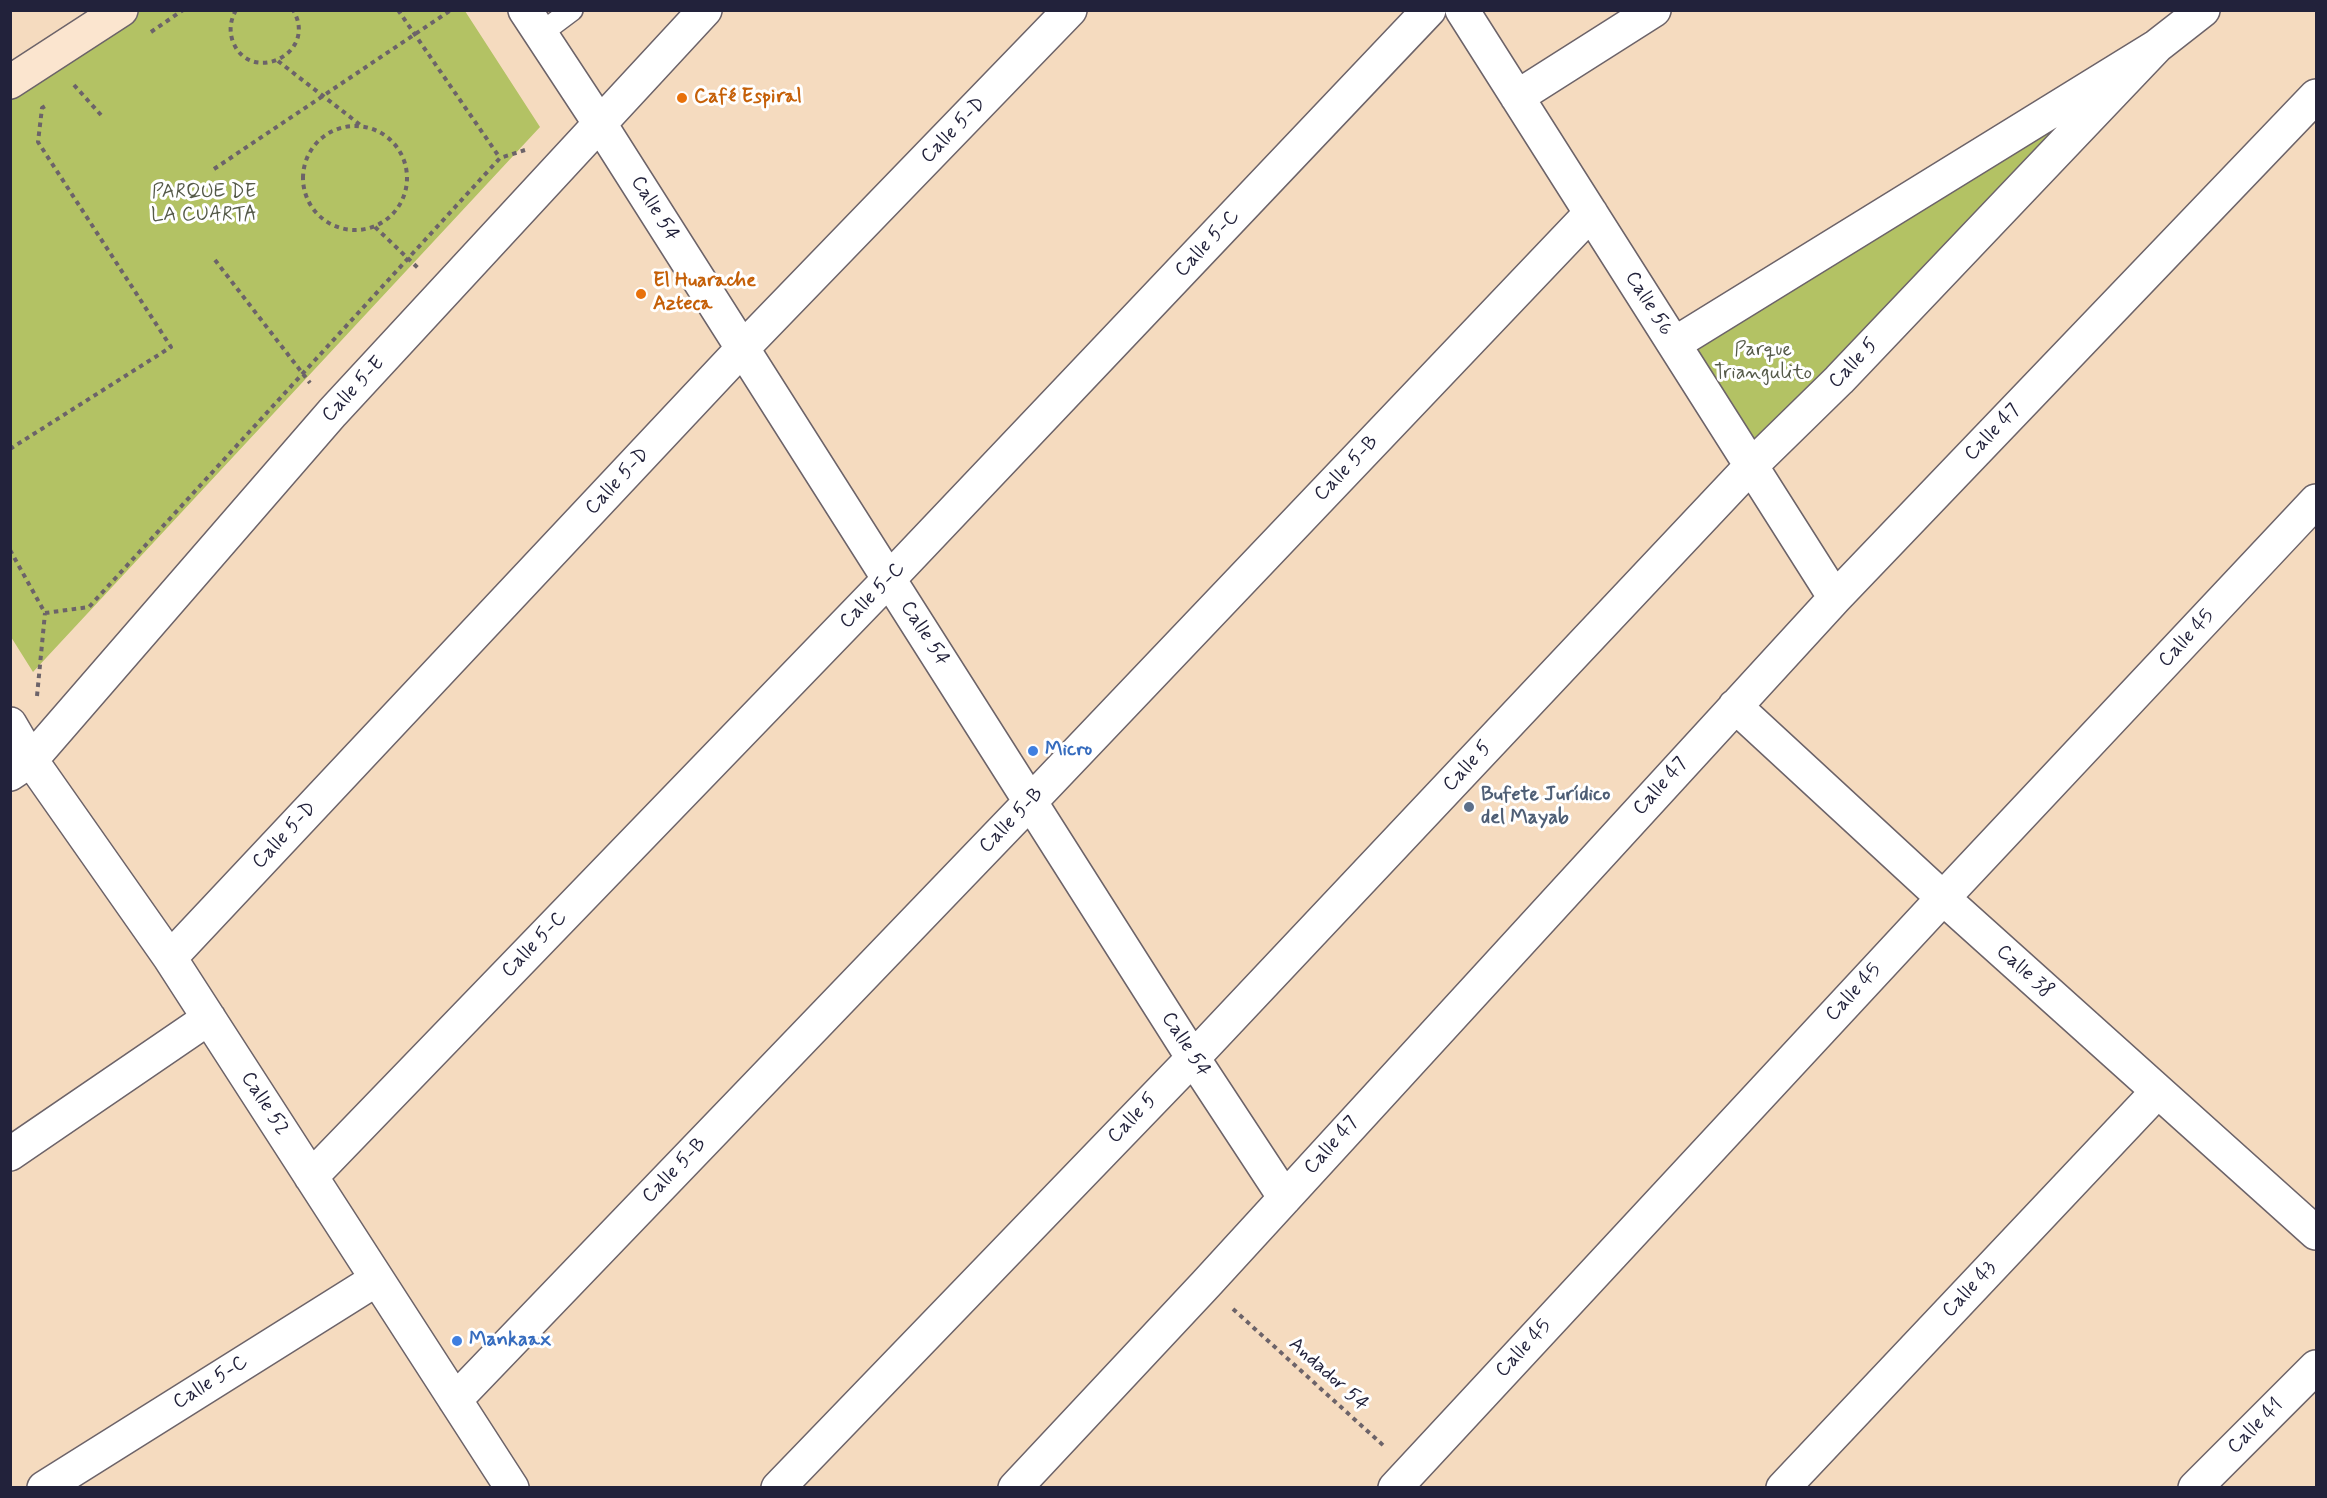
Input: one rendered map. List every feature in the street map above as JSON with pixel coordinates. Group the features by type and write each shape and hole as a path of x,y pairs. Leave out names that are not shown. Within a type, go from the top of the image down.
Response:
{"street":[{"path":"10,82 121,10"},
{"name":"Calle 5-E","path":"21,767 332,412 705,10"},
{"name":"Calle 5-D","path":"170,958 742,350 1070,10"},
{"name":"Calle 5-C","path":"311,1177 889,579 1429,10"},
{"name":"Calle 56","path":"1462,10 1835,598"},
{"path":"1517,97 1654,10"},
{"name":"Calle 5","path":"1674,344 2157,46 2203,10"},
{"name":"Calle 54","path":"533,22 1193,1058 1285,1198"},
{"name":"Calle 5","path":"778,1488 1193,1058 1750,467 1839,380 2157,46"},
{"name":"Calle 47","path":"1015,1488 1206,1284 1835,598 2316,96"},
{"name":"Calle 5-B","path":"456,1400 1031,801 1590,213"},
{"name":"Calle 45","path":"1403,1479 1942,898 2316,501"},
{"name":"Calle 38","path":"1735,706 1942,898 2316,1233"},
{"name":"Calle 52","path":"10,724 21,767 170,958 512,1488"},
{"path":"10,1154 209,1018"},
{"name":"Calle 43","path":"1784,1488 2157,1092"},
{"name":"Calle 5-C","path":"44,1488 377,1279"},
{"name":"Calle 41","path":"2195,1488 2316,1367"}],"lane":[{"path":"533,22 572,10"}],"path":[{"path":"145,35 183,10"},
{"path":"236,10 230,28 237,50 256,62 267,63 278,61 294,46 298,36 298,24 293,10"},
{"path":"45,614 89,607 500,158 398,10"},
{"path":"214,169 451,10"},
{"path":"278,61 363,127"},
{"path":"66,91 81,79"},
{"path":"74,85 101,115"},
{"path":"10,449 171,346 38,142 42,108 50,103"},
{"path":"345,127 363,127 379,132 393,142 403,156 407,172 406,189 400,204 389,217 375,227 359,231 342,229 327,222 314,210 306,194 303,177 307,160 316,144 329,133 345,127"},
{"path":"375,227 443,293"},
{"path":"215,260 332,412"},
{"path":"11,551 45,614 36,704"},
{"name":"Andador 54","path":"1206,1284 1403,1479"}],"green space":[{"name":"PARQUE DE LA CUARTA","path":"140,11 465,11 540,127 33,672 11,637 11,93"},
{"name":"Parque Triangulito","path":"2075,113 1754,446 1690,348"}],"place":[{"name":"Café Espiral","path":"682,98"},
{"name":"El Huarache Azteca","path":"641,294"},
{"name":"Micro","path":"1033,751"},
{"name":"Bufete Jurídico del Mayab","path":"1469,807"},
{"name":"Mankaax","path":"457,1341"}]}
